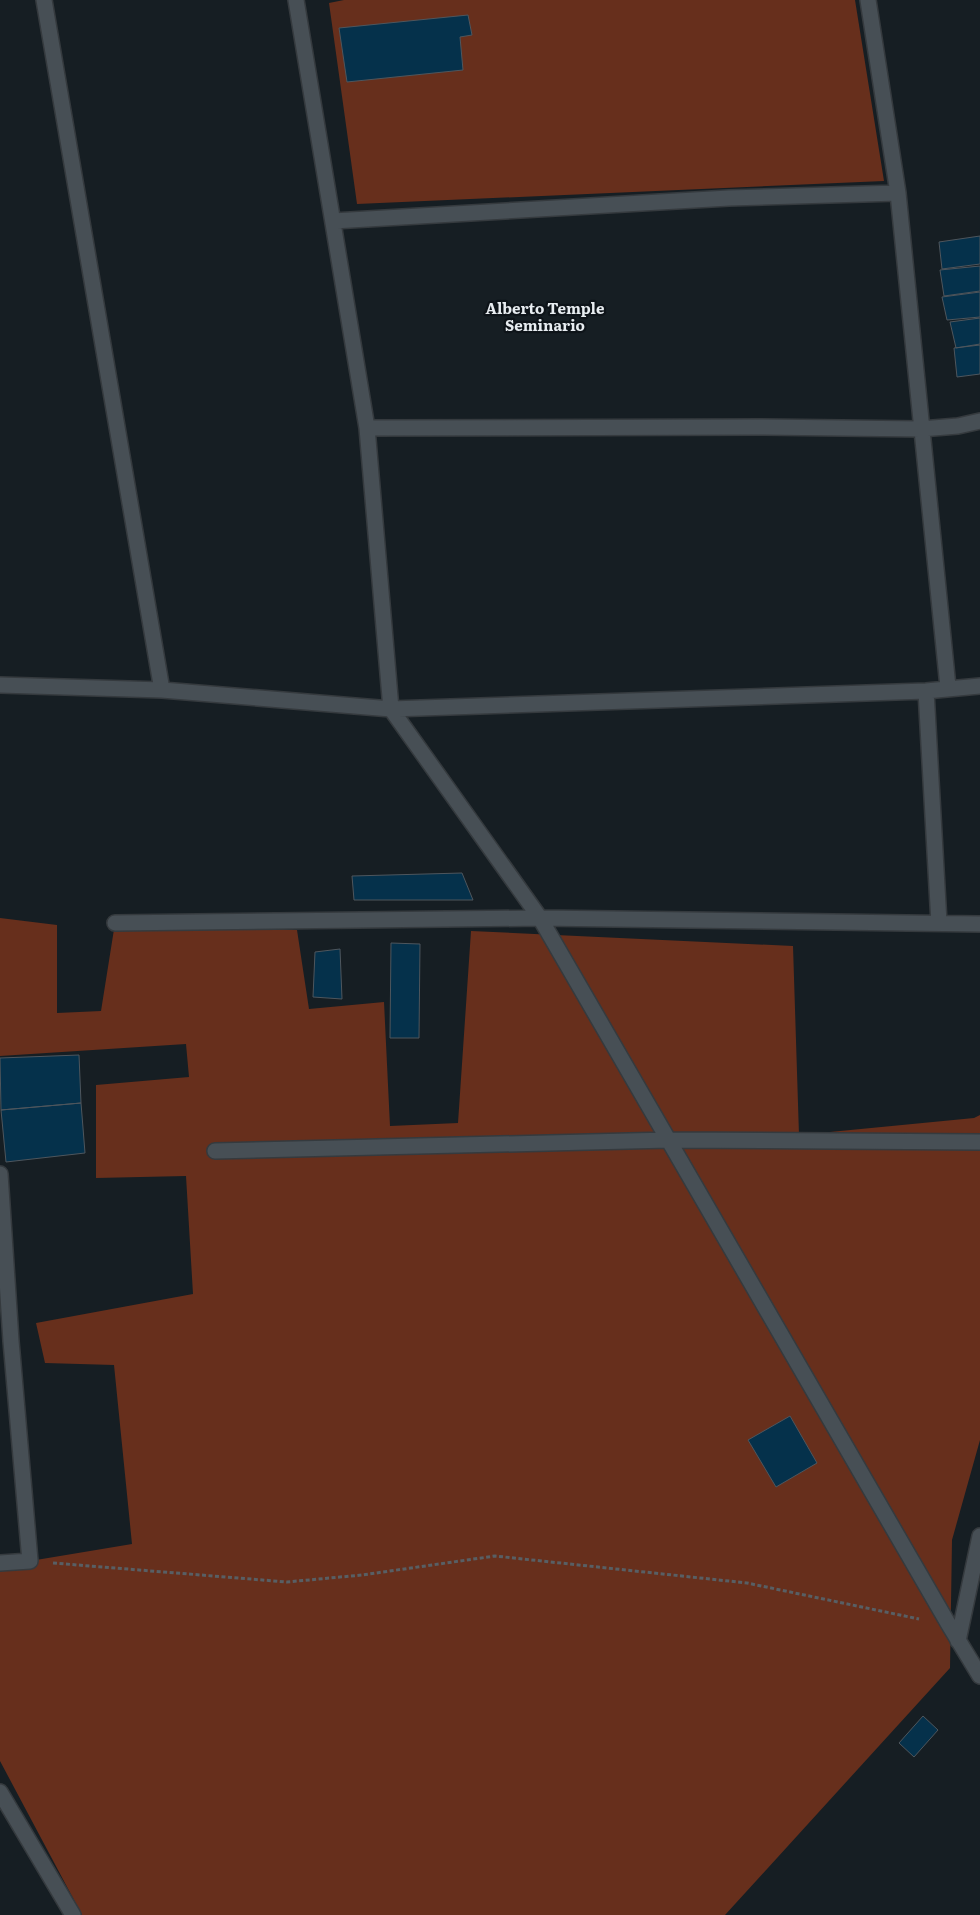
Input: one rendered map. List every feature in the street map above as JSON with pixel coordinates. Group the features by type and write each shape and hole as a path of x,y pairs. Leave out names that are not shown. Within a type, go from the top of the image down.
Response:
{"street":[{"path":"44,0 162,690"},
{"path":"296,0 367,428 392,708 540,918 980,1676"},
{"path":"868,0 898,193 948,688"},
{"path":"333,221 729,198 898,193"},
{"path":"367,428 726,426 921,429 958,426 980,421"},
{"path":"0,685 162,690 392,708 926,691 980,686"},
{"path":"926,691 939,923"},
{"path":"115,923 540,918 980,924"},
{"path":"215,1151 668,1140 980,1142"},
{"path":"0,1174 11,1341 30,1561 0,1563"},
{"path":"958,1641 980,1536"},
{"path":"0,1792 73,1915"}],"path":[{"path":"30,1561 193,1576 287,1582 362,1575 495,1556 747,1583 949,1625"}],"shaded area":[{"path":"344,0 855,0 884,181 357,204 329,3"},
{"path":"0,918 57,925 57,1013 101,1011 115,923 297,930 309,1009 384,1002 390,1126 458,1123 471,931 793,946 799,1135 974,1118 980,1115 980,1440 952,1540 950,1668 725,1915 82,1915 0,1761 0,1566 132,1544 114,1365 45,1363 36,1323 193,1294 186,1176 96,1178 96,1085 189,1077 186,1044 0,1056"}],"building":[{"path":"468,15 472,35 460,37 463,70 347,82 339,28"},
{"path":"980,236 980,264 942,269 939,242"},
{"path":"980,266 980,291 944,296 940,270"},
{"path":"980,292 980,317 947,320 942,297"},
{"path":"980,318 980,344 956,348 950,322"},
{"path":"980,345 980,374 957,377 954,348"},
{"path":"462,873 473,900 354,900 352,876"},
{"path":"391,943 420,944 419,1038 390,1038"},
{"path":"340,949 342,999 313,997 315,952"},
{"path":"79,1055 81,1103 1,1110 0,1058"},
{"path":"81,1103 85,1153 6,1162 1,1110"},
{"path":"790,1416 817,1463 776,1487 748,1440"},
{"path":"923,1716 938,1730 914,1757 899,1743"}],"district":[{"name":"Alberto Temple Seminario","path":"545,318"}]}
